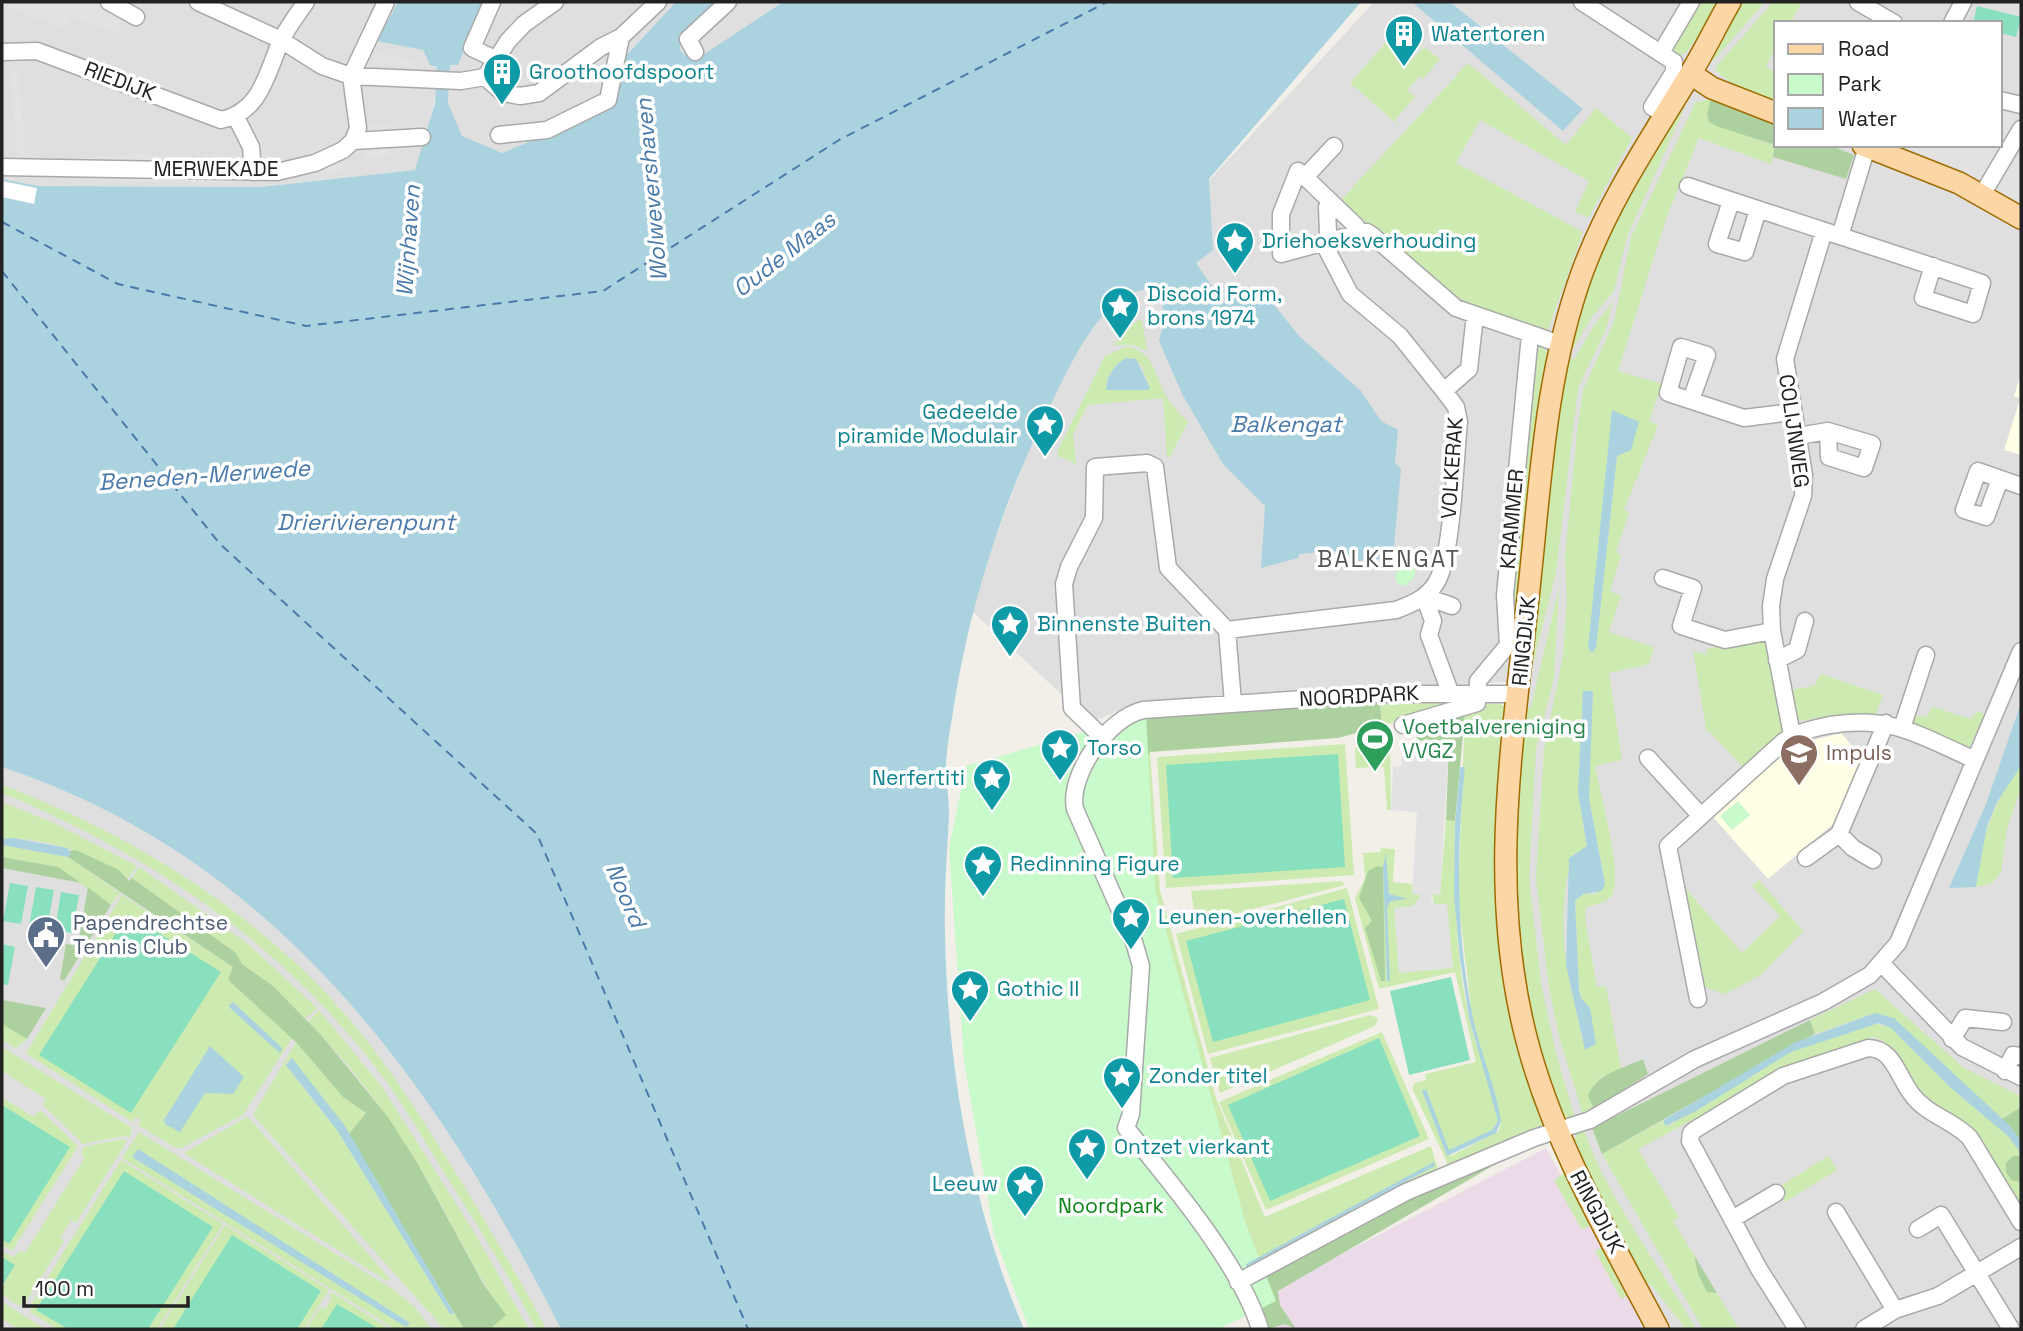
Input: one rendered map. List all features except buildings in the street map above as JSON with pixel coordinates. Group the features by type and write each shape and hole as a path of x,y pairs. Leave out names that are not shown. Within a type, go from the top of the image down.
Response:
{"main road":[{"name":"RINGDIJK","path":"1658,1329 1574,1126 1524,1030 1511,972 1504,911 1504,849 1547,408 1560,344 1583,270 1609,211 1664,114 1675,62 1730,2"},
{"path":"1675,62 1712,89 1774,112"},
{"path":"1872,147 1892,150 1982,195 2021,218"}],"street":[{"path":"109,2 136,17"},
{"path":"198,2 281,40 322,66 351,76 472,81 485,76 524,24 555,2"},
{"path":"253,172 251,147 238,120 247,111 268,77 281,40 306,2"},
{"path":"353,141 358,128 351,76 386,2"},
{"path":"492,2 472,48 496,60"},
{"path":"485,76 503,93 533,94 601,47 621,37 658,2"},
{"path":"695,52 688,39 729,2"},
{"path":"1582,2 1608,8 1675,62 1691,2"},
{"path":"1858,2 1891,21"},
{"path":"1953,21 1963,2"},
{"path":"499,135 547,130 608,100 621,37"},
{"name":"RIEDIJK","path":"2,52 37,51 221,120 238,120"},
{"path":"2002,100 2021,104"},
{"path":"1982,195 2021,129"},
{"name":"MERWEKADE","path":"2,167 253,172 299,168 343,150 353,141 422,137"},
{"path":"1305,177 1334,146"},
{"name":"COLIJNWEG","path":"1792,735 1772,631 1771,606 1775,579 1803,496 1804,475 1785,359 1865,147"},
{"path":"1359,233 1356,226 1298,172 1281,214 1281,254 1325,238 1367,232 1456,308 1560,344"},
{"path":"1688,186 1933,266"},
{"path":"1731,201 1717,244 1726,247 1745,252 1758,210"},
{"path":"1331,202 1327,207 1325,238 1350,294 1397,333 1444,391"},
{"name":"VOLKERAK","path":"1227,630 1396,610 1419,600 1435,585 1446,560 1459,422 1456,407 1444,391 1469,369 1475,315"},
{"name":"KRAMMER","path":"1478,692 1478,681 1508,645 1505,595 1530,335"},
{"path":"1691,400 1744,418 1758,419 1792,412"},
{"path":"1798,436 1828,432"},
{"path":"1101,736 1072,708 1064,584 1069,567 1094,518 1095,467 1147,463 1155,467 1168,568 1227,630 1233,703"},
{"path":"2000,479 2021,486"},
{"path":"1662,578 1693,588 1681,626 1725,640 1772,631"},
{"path":"1450,692 1429,635 1433,621 1428,607 1435,600 1452,606"},
{"path":"1777,660 1797,650 1805,621"},
{"path":"1238,1282 1406,1192 1574,1126 1695,1059 1823,1002 1861,981 1882,964 1898,943 2021,652"},
{"path":"1806,858 1839,834 1926,655"},
{"name":"NOORDPARK","path":"1260,1329 1238,1282 1195,1215 1126,1128 1131,1114 1141,966 1134,942 1075,809 1072,795 1101,736 1119,718 1130,713 1233,703 1450,692 1518,694"},
{"path":"1403,725 1475,704 1478,692"},
{"path":"1698,999 1668,846 1792,735 1849,722 1894,725 1975,760"},
{"path":"1648,758 1700,815"},
{"path":"1839,834 1853,848 1873,860"},
{"path":"1882,964 1952,1039 1970,1053 2021,1077"},
{"path":"1952,1039 1965,1018 2003,1022"},
{"path":"1797,1329 1759,1269 1734,1218 1692,1147 1691,1133 1783,1076 1868,1048 1879,1048 1887,1053 1913,1097 1959,1126 1970,1138 2021,1222"},
{"path":"2005,1071 2013,1055 2021,1056"},
{"path":"1734,1218 1776,1193"},
{"path":"1836,1212 1895,1310"},
{"path":"1918,1228 1941,1215 2011,1329"},
{"path":"1864,1329 1895,1310 1938,1296 2021,1247"}],"shaded area":[{"path":"2,2 676,2 620,62 589,117 507,152 497,153 462,136 450,114 449,104 436,91 429,129 415,170 261,187 39,186 2,179"},
{"path":"2,2 115,2 125,8 117,33 70,16 66,28 2,6"},
{"path":"719,2 783,2 701,56 686,57 680,50 681,42"},
{"path":"1374,2 2021,2 2021,1329 1668,1329 1571,1144 1517,885 1527,681 1141,702 1091,722 969,608 1076,325"},
{"path":"375,53 416,60 414,67 373,64"},
{"path":"18,72 26,156 18,157 10,73"},
{"path":"2002,93 2021,98 2021,207 1969,177 1906,150 1908,147 2002,147"},
{"path":"363,125 416,128 415,135 363,133"},
{"path":"390,147 391,156 364,159 363,151"},
{"path":"138,154 215,161 215,168 86,165 87,158"},
{"path":"342,164 343,172 310,176 309,169"},
{"path":"93,173 235,176 235,183 93,181"},
{"path":"2021,374 2021,455 2004,450 2020,399 2014,396"},
{"name":"Impuls","path":"1841,733 1864,760 1839,819 1768,879 1714,818 1714,814 1793,745"},
{"path":"1403,742 1449,743 1440,895 1432,894 1431,900 1434,904 1447,904 1453,968 1399,973 1394,908 1413,906 1421,895 1412,894 1417,812 1391,810 1393,766 1401,766"},
{"path":"2,761 177,842 288,924 381,1022 571,1329 2,1329"},
{"path":"1546,1148 1646,1329 1279,1329 1263,1295"}],"green space":[{"path":"1699,2 1721,2 1688,50 1678,58 1673,48"},
{"path":"1741,2 1765,2 1714,60 1710,59 1716,43"},
{"path":"1773,2 1802,2 1791,21 1774,21 1774,51 1766,66 1774,72 1774,103 1743,92 1716,71 1716,67"},
{"path":"1977,6 2021,17 2016,37 2002,34 2002,21 1973,21"},
{"path":"1397,24 1422,45 1411,57 1413,59 1424,47 1440,59 1423,79 1420,76 1407,90 1415,97 1395,120 1399,126 1350,83 1389,39 1387,36"},
{"path":"1468,63 1566,145 1596,108 1632,138 1589,217 1575,212 1589,181 1480,120 1456,163 1583,232 1546,335 1475,310 1446,295 1341,200"},
{"path":"1711,99 1707,114 1710,123 1774,146 1771,164 1699,138 1667,216 1618,371 1662,384 1649,421 1658,425 1624,510 1629,513 1616,552 1621,556 1610,591 1621,596 1609,632 1654,647 1649,664 1609,673 1622,760 1595,766 1610,834 1615,872 1614,887 1611,897 1586,908 1585,919 1597,987 1606,986 1621,1069 1599,1079 1594,1109 1583,1115 1559,1036 1548,981 1536,878 1544,750 1563,656 1567,598 1565,558 1583,390 1614,322 1631,237 1696,102","holes":["1612,410 1631,450 1617,456 1596,648","1583,692 1593,698 1589,799 1605,883 1595,894 1583,894 1575,901 1582,1044 1567,968 1563,926 1569,867 1573,854 1587,848 1578,793"]},
{"path":"1711,99 1774,124 1774,145 1716,126 1709,122 1707,114"},
{"path":"1682,103 1685,107 1627,237 1614,291 1592,317 1569,355 1586,283 1615,215"},
{"path":"1775,147 1834,147 1854,155 1846,179 1773,157"},
{"path":"1613,302 1606,329 1578,388 1556,573 1528,685 1563,360 1575,358 1595,324"},
{"path":"1138,320 1142,321 1147,351 1134,345 1113,345"},
{"path":"1540,343 1551,357 1514,664 1509,588 1532,344"},
{"path":"1126,347 1135,349 1148,358 1166,396 1188,422 1170,457 1167,458 1163,398 1088,405 1073,434 1076,464 1058,456 1057,452 1105,356","holes":["1127,358 1141,365 1150,388 1106,390 1109,376 1115,367"]},
{"path":"1411,567 1415,569 1415,576 1405,586 1398,585 1395,575 1399,570"},
{"path":"1559,588 1554,678 1536,749 1529,878 1541,983 1556,1054 1575,1118 1563,1122 1532,1034 1511,918 1523,710 1531,707"},
{"path":"1763,640 1768,645 1782,732 1744,768 1709,731 1707,733 1693,651 1706,655 1708,648"},
{"path":"1821,674 1883,695 1876,714 1843,714 1799,721 1791,690 1814,686"},
{"path":"1461,700 1382,726 1380,703"},
{"path":"1380,703 1382,726 1338,738 1150,752 1144,762 1146,717"},
{"path":"1499,703 1511,710 1497,866 1545,1126 1450,1169 1412,1088 1415,1083 1426,1080 1425,1074 1476,1062 1455,972 1379,989 1355,899 1365,878 1363,853 1380,852 1381,848 1395,849 1393,882 1413,884 1412,894 1421,894 1420,900 1413,906 1447,904 1434,904 1432,894 1440,894 1446,820 1455,821 1455,895 1464,994 1498,1121 1492,1130 1453,1151 1447,1149 1446,1154 1451,1156 1499,1131 1501,1121 1472,1017 1458,897 1465,712 1486,704"},
{"path":"1933,707 1970,719 1978,711 1984,714 1969,749 1912,724 1915,715 1926,717"},
{"path":"1465,712 1455,821 1446,820 1449,743 1418,741 1413,727"},
{"name":"Noordpark","path":"1146,714 1155,890 1245,1222 1276,1301 1219,1329 1029,1329 994,1235 964,1061 949,848 966,766"},
{"path":"1390,734 1391,810 1387,810 1384,767 1356,768 1355,748 1360,742"},
{"path":"1345,744 1354,875 1166,888 1157,757"},
{"path":"1150,752 1160,890 1216,1098 1265,1217 1431,1146 1438,1170 1258,1269 1143,854 1144,762"},
{"path":"1338,754 1345,867 1173,878 1166,765"},
{"path":"2021,766 2021,788 2007,828 2001,872 1993,883 1976,887 1989,823 2003,793"},
{"path":"2,785 105,831 202,888 290,958 330,998 381,1059 419,1114 498,1242 546,1329 536,1329 483,1234 383,1077 335,1019 295,977 206,904 158,872 56,817 2,793"},
{"path":"1738,801 1750,815 1732,830 1720,816"},
{"path":"2,802 54,823 137,866 127,880 103,862 69,849 32,840 2,839"},
{"path":"2,845 68,857 120,893 111,905 58,867 2,857"},
{"path":"76,850 119,870 129,881 132,878 236,953 242,964 273,986 320,1034 388,1117 418,1164 484,1285 506,1315 490,1329 464,1329 348,1135 366,1113 343,1097 296,1042 228,980 233,967 68,857 69,851"},
{"path":"2,857 58,867 81,883 2,868"},
{"path":"1377,866 1383,867 1385,981 1381,981 1365,928 1372,921 1359,898 1368,871"},
{"path":"139,867 247,943 317,1008 305,1019 273,986 242,964 236,953 132,878"},
{"path":"1759,880 1803,931 1761,975 1725,994 1704,987 1685,888 1742,953 1780,916 1752,886"},
{"path":"1342,881 1345,885 1196,924 1191,891"},
{"path":"10,883 28,886 21,924 3,921"},
{"path":"36,887 54,890 47,929 29,926"},
{"path":"88,887 111,905 64,981 60,979 66,944 78,946"},
{"path":"1347,888 1379,1009 1208,1054 1176,934"},
{"path":"61,892 79,895 72,933 55,930"},
{"path":"122,895 233,967 228,980 292,1038 243,1115 181,1148 176,1148 138,1125 141,1120 136,1117 132,1122 26,1053"},
{"path":"1344,899 1370,1000 1213,1042 1186,941"},
{"path":"128,914 221,972 131,1113 39,1055"},
{"path":"2,944 15,947 8,985 2,984"},
{"path":"1451,977 1470,1060 1409,1075 1390,991"},
{"path":"1875,989 1964,1068 2021,1096 2021,1107 2002,1119 1875,1013 1815,1034 1810,1020"},
{"path":"2,1000 46,1008 27,1039 2,1024"},
{"path":"319,1010 382,1087 474,1232 529,1329 490,1329 505,1315 395,1128 354,1073 308,1022"},
{"path":"1370,1015 1378,1018 1375,1026 1220,1093 1210,1058"},
{"path":"1810,1020 1815,1034 1602,1154 1592,1128"},
{"path":"1874,1023 1891,1028 1951,1088 2008,1136 2021,1153 2021,1156 2013,1156 2021,1182 2021,1210 1970,1126 1922,1094 1897,1054 1882,1040 1873,1037 1780,1067 1711,1110 1638,1149 1679,1217 1673,1221 1694,1255 1707,1292 1717,1293 1739,1329 1703,1329 1602,1154 1664,1120 1668,1126 1791,1052"},
{"path":"2,1024 27,1039 16,1048 2,1040"},
{"path":"1382,1032 1429,1139 1266,1210 1219,1102"},
{"path":"1379,1038 1420,1136 1270,1201 1228,1105"},
{"path":"296,1042 343,1097 367,1114 348,1135 344,1126 292,1059 287,1061 286,1066 337,1130 450,1314 454,1313 464,1329 444,1329 253,1115"},
{"path":"2,1047 132,1128 129,1138 124,1136 83,1144 43,1105 46,1099 2,1071"},
{"path":"1643,1059 1648,1074 1594,1109 1588,1096 1597,1082"},
{"path":"2,1097 33,1117 40,1110 78,1146 12,1251 2,1245"},
{"path":"2,1105 70,1147 9,1244 2,1239"},
{"path":"2021,1107 2021,1141 2002,1119"},
{"path":"245,1118 250,1119 390,1279 387,1281 184,1153"},
{"path":"1584,1130 1620,1206 1696,1329 1686,1329 1652,1286 1635,1275 1571,1148 1578,1132"},
{"path":"139,1132 394,1290 415,1307 431,1329 395,1329 122,1158"},
{"path":"123,1139 127,1141 76,1223 71,1220 60,1238 64,1241 25,1303 19,1306 2,1295 2,1251 13,1257 21,1251 25,1253 85,1157 81,1154 83,1147"},
{"path":"1525,1147 1278,1291 1280,1305 1296,1329 1285,1324 1267,1329 1250,1279 1409,1198"},
{"path":"1828,1156 1837,1170 1785,1202 1776,1189"},
{"path":"2013,1156 2021,1156 2021,1182 2011,1180 2006,1172 2006,1163"},
{"path":"121,1160 223,1224 157,1329 57,1329 31,1313 30,1306"},
{"path":"124,1171 213,1227 148,1329 68,1329 36,1310"},
{"path":"1565,1173 1593,1224 1582,1230 1554,1180"},
{"path":"225,1225 329,1290 304,1329 160,1329"},
{"path":"232,1235 321,1291 297,1329 173,1329"},
{"path":"1605,1246 1631,1294 1621,1299 1595,1251"},
{"path":"1694,1255 1717,1293 1707,1292 1698,1274"},
{"path":"2,1257 15,1265 2,1286"},
{"path":"331,1292 390,1329 313,1329 308,1326 321,1307 325,1309 332,1298 329,1295"},
{"path":"2,1302 45,1329 19,1329 2,1319"},
{"path":"337,1304 379,1329 321,1329"}],"water":[{"path":"398,2 484,2 458,65 450,65 448,103 462,136 502,153 589,117 620,62 676,2 719,2 681,42 680,50 687,57 701,56 783,2 1361,2 1209,179 1213,250 1196,263 1223,303 1260,287 1299,336 1361,391 1381,421 1398,430 1395,463 1401,469 1393,558 1347,562 1344,555 1325,556 1323,552 1299,554 1298,558 1261,568 1265,506 1223,464 1183,396 1159,341 1165,317 1162,304 1150,289 1133,293 1104,315 1070,366 1021,470 993,544 971,621 955,699 946,771 949,815 945,903 947,982 957,1084 976,1185 1005,1282 1024,1329 561,1329 460,1150 402,1067 338,990 267,920 188,859 100,807 2,767 2,179 39,186 261,187 415,170 435,103 437,67 430,65 423,50 377,41"},
{"path":"1412,2 1450,2 1583,109 1563,131"},
{"path":"1126,358 1136,359 1150,388 1148,390 1106,390 1112,371"},
{"path":"1612,410 1639,422 1631,450 1617,456 1596,648 1592,653 1588,648"},
{"path":"1583,691 1593,691 1589,799 1605,884 1602,891 1583,894 1575,901 1579,990 1581,998 1590,1008 1596,1044 1585,1050 1566,965 1569,858 1587,846 1578,792"},
{"path":"2021,703 2021,766 1997,802 1987,826 1976,887 1949,888 1986,804"},
{"path":"1460,767 1465,767 1459,861 1463,956 1473,1018 1501,1121 1496,1133 1447,1156 1422,1091 1426,1089 1449,1150 1492,1130 1498,1121 1469,1018 1460,959 1454,896 1455,824"},
{"path":"13,838 67,848 71,854 68,857 2,845 2,839"},
{"path":"1386,853 1389,894 1408,899 1391,901 1387,907 1390,980 1387,982 1383,867"},
{"path":"233,1002 282,1048 280,1053 231,1009 229,1005"},
{"path":"1875,1013 1894,1018 2009,1125 2021,1141 2021,1153 2008,1136 1951,1088 1891,1028 1879,1023 1791,1052 1696,1111 1665,1126 1664,1120 1794,1043"},
{"path":"210,1046 244,1077 233,1094 205,1093 180,1132 165,1124 164,1120"},
{"path":"292,1058 345,1126 454,1313 450,1314 337,1130 286,1065"},
{"path":"138,1149 410,1323 406,1327 132,1157"},
{"path":"1434,1162 1435,1166 1246,1267 1246,1264"}],"pier":[{"path":"2,181 37,188 34,204 2,197"}],"ferry route":[{"path":"2,222 118,284 306,326 603,291 839,140 1107,2"},
{"path":"2,271 220,544 537,834 748,1329"}],"place":[{"name":"Watertoren","path":"1404,68"},
{"name":"Groothoofdspoort","path":"502,106"},
{"name":"Driehoeksverhouding","path":"1235,275"},
{"name":"Discoid Form, brons 1974","path":"1120,340"},
{"name":"Gedeelde piramide Modulair","path":"1045,458"},
{"name":"Binnenste Buiten","path":"1010,658"},
{"name":"Voetbalvereniging VVGZ","path":"1375,773"},
{"name":"Torso","path":"1060,782"},
{"name":"Impuls","path":"1799,787"},
{"name":"Nerfertiti","path":"992,812"},
{"name":"Redinning Figure","path":"983,898"},
{"name":"Leunen-overhellen","path":"1131,951"},
{"name":"Papendrechtse Tennis Club","path":"46,969"},
{"name":"Gothic II","path":"970,1023"},
{"name":"Zonder titel","path":"1122,1110"},
{"name":"Ontzet vierkant","path":"1087,1181"},
{"name":"Leeuw","path":"1025,1218"}],"district":[{"name":"BALKENGAT","path":"1389,559"}],"water label":[{"name":"Wolwevershaven","path":"651,190"},
{"name":"Wijnhaven","path":"408,241"},
{"name":"Oude Maas","path":"784,254"},
{"name":"Balkengat","path":"1286,424"},
{"name":"Beneden-Merwede","path":"204,475"},
{"name":"Drierivierenpunt","path":"366,522"},
{"name":"Noord","path":"626,895"}]}
